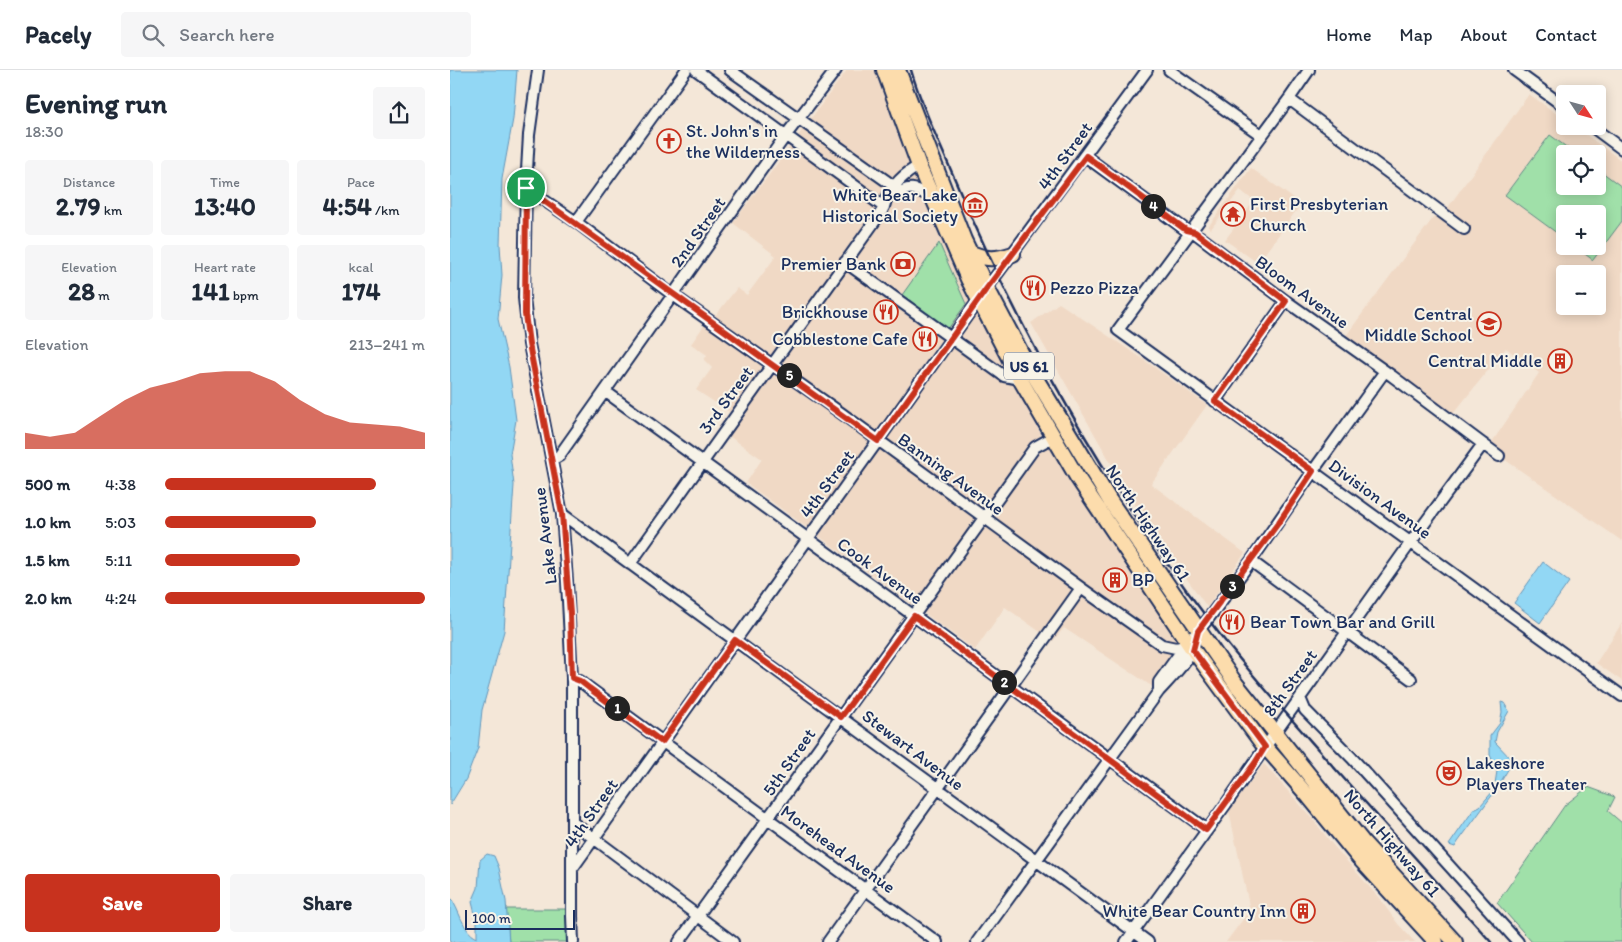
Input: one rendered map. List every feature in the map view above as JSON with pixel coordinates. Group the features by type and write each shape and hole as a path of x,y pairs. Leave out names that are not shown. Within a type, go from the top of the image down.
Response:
{"main road":[{"name":"North Highway 61","path":"884,70 919,166 954,248 979,300 1020,379 1099,511 1189,646 1265,747 1359,858 1435,942"},
{"name":"North Highway 61","path":"898,70 969,252 1026,362 1110,502 1236,684 1362,841 1455,942"},
{"path":"919,166 939,176"},
{"path":"969,252 982,258 993,259 1013,254"},
{"path":"1053,437 1064,436 1073,443"}],"street":[{"name":"Lake Avenue","path":"538,70 526,188 525,314 529,344 562,514 572,678 573,942"},
{"path":"576,222 686,70"},
{"path":"696,70 884,207"},
{"path":"730,70 897,190 914,188 933,198"},
{"name":"2nd Street","path":"552,460 559,456 606,392 786,135 836,70"},
{"name":"4th Street","path":"572,869 987,288 1086,156 1147,70"},
{"path":"1169,70 1261,135"},
{"path":"1190,231 1309,70"},
{"path":"1514,70 1556,101"},
{"path":"1289,99 1464,229"},
{"path":"1603,135 1622,149"},
{"name":"Bloom Avenue","path":"1086,156 1186,230 1195,232 1286,301 1385,371 1499,456"},
{"name":"3rd Street","path":"630,564 884,207 886,201 897,190 910,170 919,166"},
{"name":"Banning Avenue","path":"526,188 576,222 673,295 773,364 1162,645"},
{"name":"Division Avenue","path":"1190,231 1118,330 1622,696"},
{"path":"845,262 1004,376 1020,379"},
{"path":"1215,401 1286,301"},
{"path":"976,942 1159,692 1176,673 1198,631 1251,561 1385,371"},
{"name":"Cook Avenue","path":"606,392 1110,758 1206,830"},
{"name":"5th Street","path":"678,942 1035,447 1053,437"},
{"name":"8th Street","path":"1126,942 1483,444"},
{"name":"Stewart Avenue","path":"562,514 1148,942"},
{"path":"1251,561 1411,680"},
{"path":"828,942 1081,588"},
{"path":"1162,645 1176,648 1189,646"},
{"path":"1162,645 1169,656 1170,667"},
{"path":"1159,692 1160,682 1170,667 1189,646"},
{"name":"Morehead Avenue","path":"572,678 580,681 937,942"},
{"path":"1300,698 1305,710 1358,765 1518,942"},
{"path":"572,822 733,942"},
{"path":"1435,942 1446,931"}],"shaded area":[{"path":"847,70 877,70 909,156 1039,431 1187,651 1159,691 1064,628 1053,641 1005,607 975,650 746,483 762,459 726,434 737,417 696,390 712,368 704,360 707,355 691,344 712,314 715,316 737,288 747,295 776,256 733,223"},
{"name":"Central Middle School","path":"1529,94 1556,114 1556,135 1586,135 1600,145 1556,145 1556,195 1606,195 1606,149 1622,161 1622,541 1488,448 1539,373 1506,348 1449,419 1342,341 1439,210 1444,213"},
{"path":"1251,168 1301,204 1258,263 1225,240 1254,201 1240,190 1211,229 1208,227"},
{"path":"1059,303 1140,357 1207,405 1151,484 1245,553 1207,607 1139,512 1031,323"},
{"path":"1622,623 1622,681 1596,663"},
{"path":"1264,764 1311,817 1379,898 1398,924 1415,942 1226,942 1250,910 1229,811"}],"green space":[{"path":"1550,135 1564,145 1556,145 1556,195 1606,195 1606,175 1622,187 1622,221 1606,243 1606,205 1556,205 1556,232 1505,195"},
{"path":"939,243 966,304 948,329 902,295"},
{"path":"1586,255 1597,255 1593,260"},
{"path":"1588,787 1615,797 1608,811 1622,823 1622,942 1532,942 1497,903 1565,805"},
{"path":"506,909 568,909 570,942 509,942"}],"water":[{"path":"450,70 517,70 513,119 502,179 500,245 502,275 498,319 509,367 516,420 510,454 514,485 504,631 482,710 478,748 466,779 450,805"},
{"path":"1543,562 1569,582 1540,623 1514,603"},
{"path":"1501,702 1504,703 1509,711 1497,732 1495,742 1513,761 1496,790 1455,847 1449,845 1474,809 1480,806 1494,790 1497,771 1490,755 1490,736 1500,723"},
{"path":"487,854 494,856 499,868 506,901 509,942 450,942 450,897 468,930 477,938 477,922 472,902 478,888 480,860"}],"railway":[{"path":"911,70 934,132 1004,287 1064,402 1132,512 1208,619 1271,697 1491,942"}],"place":[{"name":"St. John's in the Wilderness","path":"669,141"},
{"name":"White Bear Lake Historical Society","path":"975,205"},
{"name":"First Presbyterian Church","path":"1233,214"},
{"name":"Premier Bank","path":"903,264"},
{"name":"Pezzo Pizza","path":"1033,288"},
{"name":"Brickhouse","path":"886,312"},
{"name":"Central Middle School","path":"1489,324"},
{"name":"Cobblestone Cafe","path":"925,339"},
{"name":"Central Middle","path":"1560,361"},
{"name":"BP","path":"1115,580"},
{"name":"Bear Town Bar and Grill","path":"1232,622"},
{"name":"Lakeshore Players Theater","path":"1449,773"},
{"name":"White Bear Country Inn","path":"1303,911"}],"route":[{"path":"1086,156 1186,230 1195,232 1286,301 1215,401 1313,471 1251,561 1198,631 1193,650 1265,747 1206,830 914,616 841,717 735,640 662,742 580,681 572,678 568,581 562,514 529,344 525,314 526,188 576,222 673,295 842,413 878,441 987,288 1086,156"}]}
